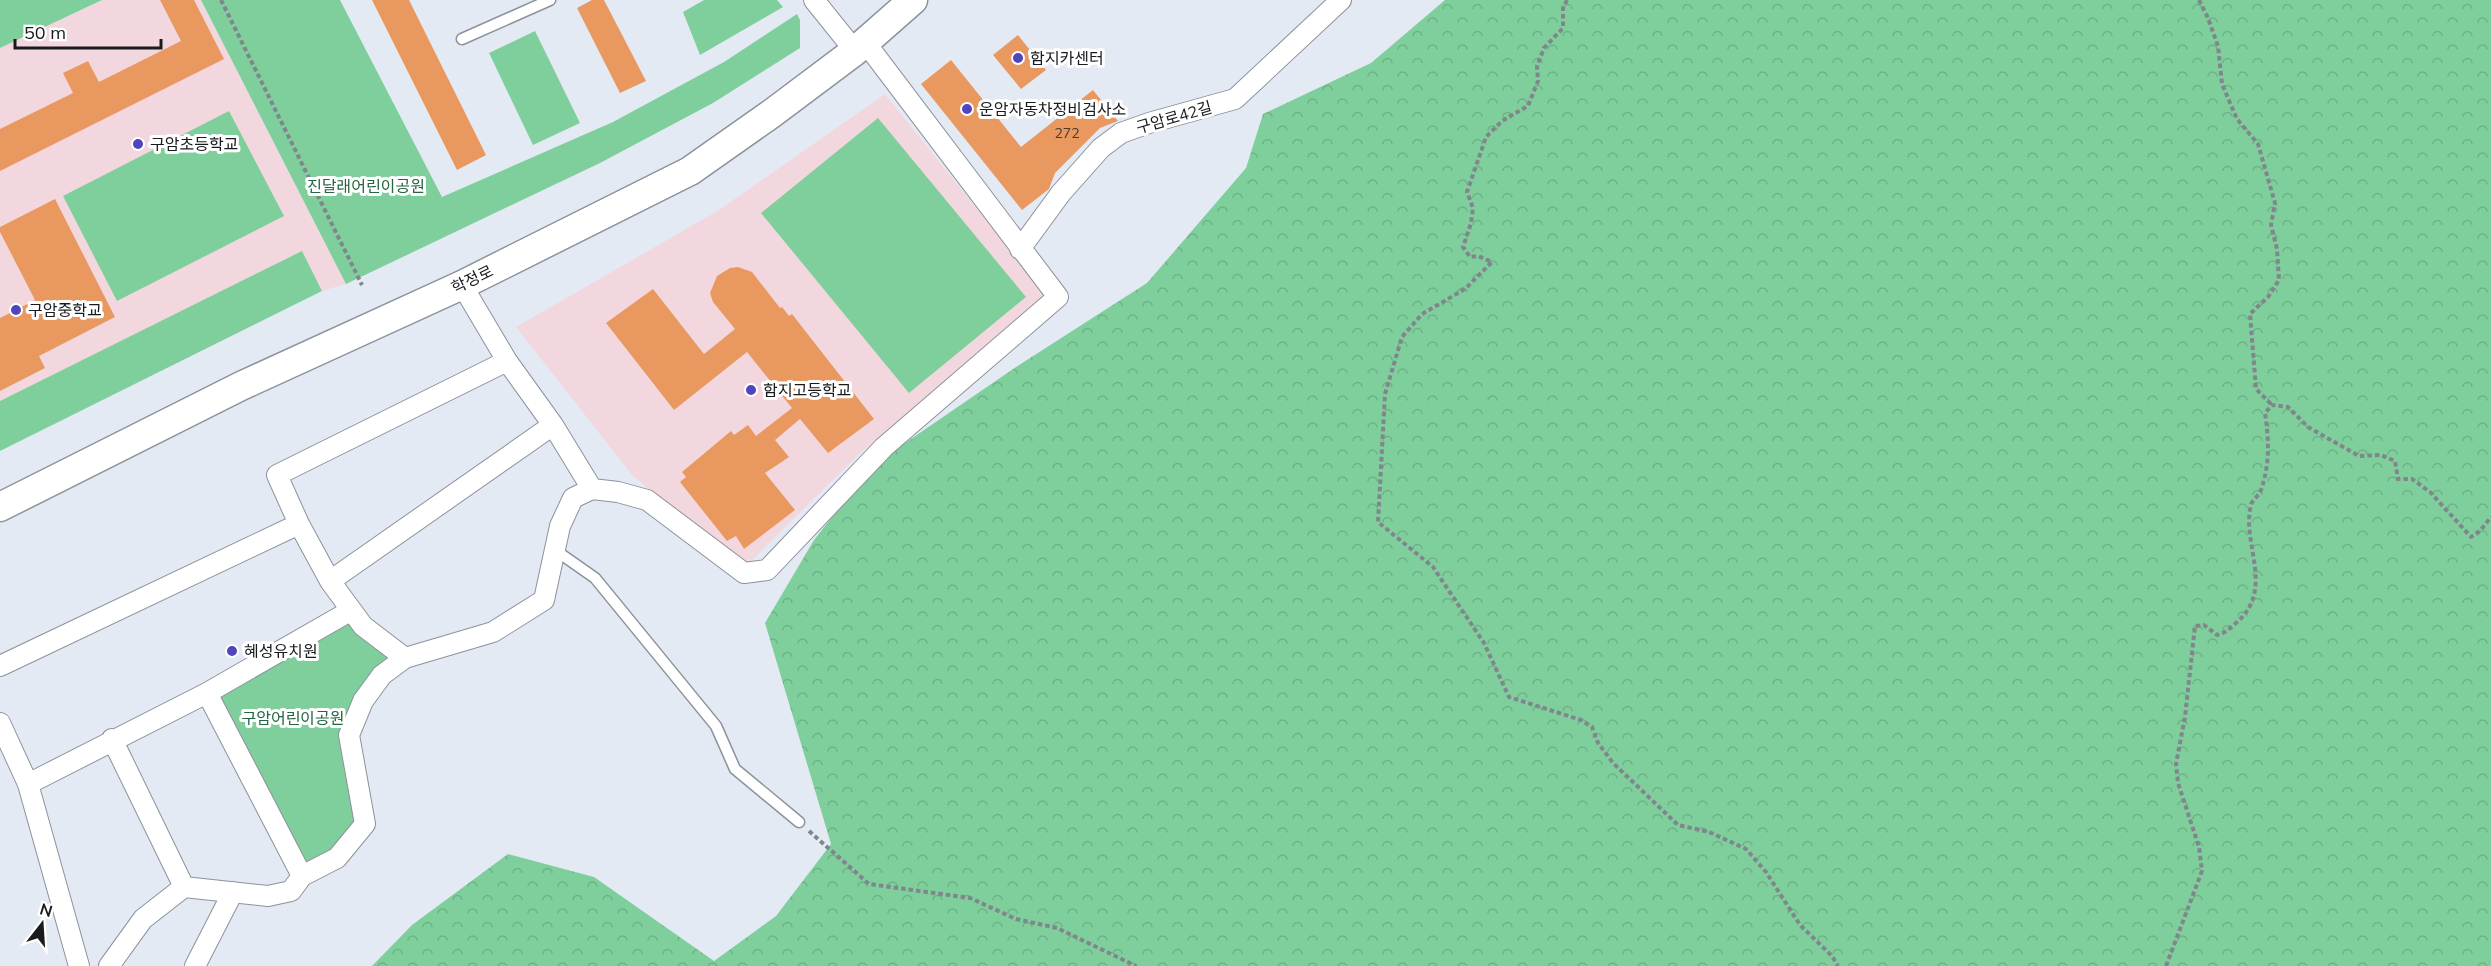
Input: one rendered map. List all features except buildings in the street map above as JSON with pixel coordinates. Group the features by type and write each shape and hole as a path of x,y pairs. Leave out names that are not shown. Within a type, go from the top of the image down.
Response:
{"main road":[{"name":"학정로","path":"0,507 241,386 462,285 690,171 860,47 913,0"}],"street":[{"path":"109,966 143,919 184,887 268,896 291,891 302,876 337,858 365,824 349,735 363,701 382,675 405,658 493,632 544,600 560,526 573,498 592,489 618,492 647,500 744,573 767,570 884,447 1058,297 860,47 814,0"},
{"name":"구암로42길","path":"1020,249 1061,194 1101,148 1122,133 1149,123 1235,99 1341,0"},
{"path":"462,285 507,361 553,425 592,489"},
{"path":"405,658 363,626 350,610 330,581 299,524 277,475 507,361"},
{"path":"330,581 553,425"},
{"path":"0,666 299,524"},
{"path":"28,784 207,693 350,610"},
{"path":"207,693 302,876"},
{"path":"0,723 28,784 79,966"},
{"path":"112,740 184,887"},
{"path":"195,966 233,892"}],"lane":[{"path":"462,39 550,0"},
{"path":"555,550 595,578 716,726 735,770 799,822"}],"path":[{"path":"221,0 362,285"},
{"path":"1567,0 1563,8 1563,28 1544,48 1538,66 1538,81 1528,106 1502,121 1486,137 1467,192 1473,208 1463,247 1470,257 1478,256 1492,262 1465,289 1422,314 1402,337 1385,394 1378,522 1433,567 1484,643 1509,697 1581,720 1592,728 1598,742 1613,764 1678,825 1709,832 1746,849 1766,872 1800,925 1832,956 1838,966"},
{"path":"2199,0 2218,46 2222,84 2237,119 2258,144 2275,203 2271,225 2277,249 2278,280 2268,297 2250,314 2256,389 2272,405 2288,407 2308,427 2359,456 2381,455 2395,461 2398,479 2412,479 2430,492 2471,537 2480,531 2491,517"},
{"path":"2166,966 2202,871 2199,847 2178,783 2176,764 2185,717 2195,626 2204,625 2217,635 2225,633 2247,614 2253,598 2256,567 2250,528 2251,504 2260,491 2270,446 2265,413 2272,405"},
{"path":"799,822 869,884 970,898 1016,919 1057,927 1136,966"}],"shaded area":[{"name":"구암초등학교","path":"102,0 201,0 346,284 322,291 302,252 0,401 0,48"},
{"name":"함지고등학교","path":"885,94 1049,299 859,454 743,569 632,475 516,327 719,210"}],"green space":[{"path":"0,0 102,0 0,48"},
{"name":"진달래어린이공원","path":"201,0 340,0 442,197 613,122 724,62 797,14 800,20 800,48 713,103 600,163 346,284"},
{"path":"704,0 777,0 783,7 700,55 683,12"},
{"path":"1445,0 2491,0 2491,966 372,966 412,925 508,854 594,877 714,961 776,916 831,844 765,623 814,540 873,465 1016,367 1147,283 1246,168 1263,114 1371,63"},
{"path":"535,31 580,123 533,145 489,53"},
{"path":"229,111 284,216 117,301 63,196"},
{"path":"878,118 1026,297 909,393 761,213"},
{"path":"302,251 322,291 0,451 0,401"},
{"name":"구암어린이공원","path":"347,620 398,661 349,735 360,821 331,850 306,868 214,695"}],"place":[{"name":"함지카센터","path":"1018,58"},
{"name":"운암자동차정비검사소","path":"967,109"},
{"name":"구암초등학교","path":"138,144"},
{"name":"구암중학교","path":"16,310"},
{"name":"함지고등학교","path":"751,390"},
{"name":"혜성유치원","path":"232,651"}]}
